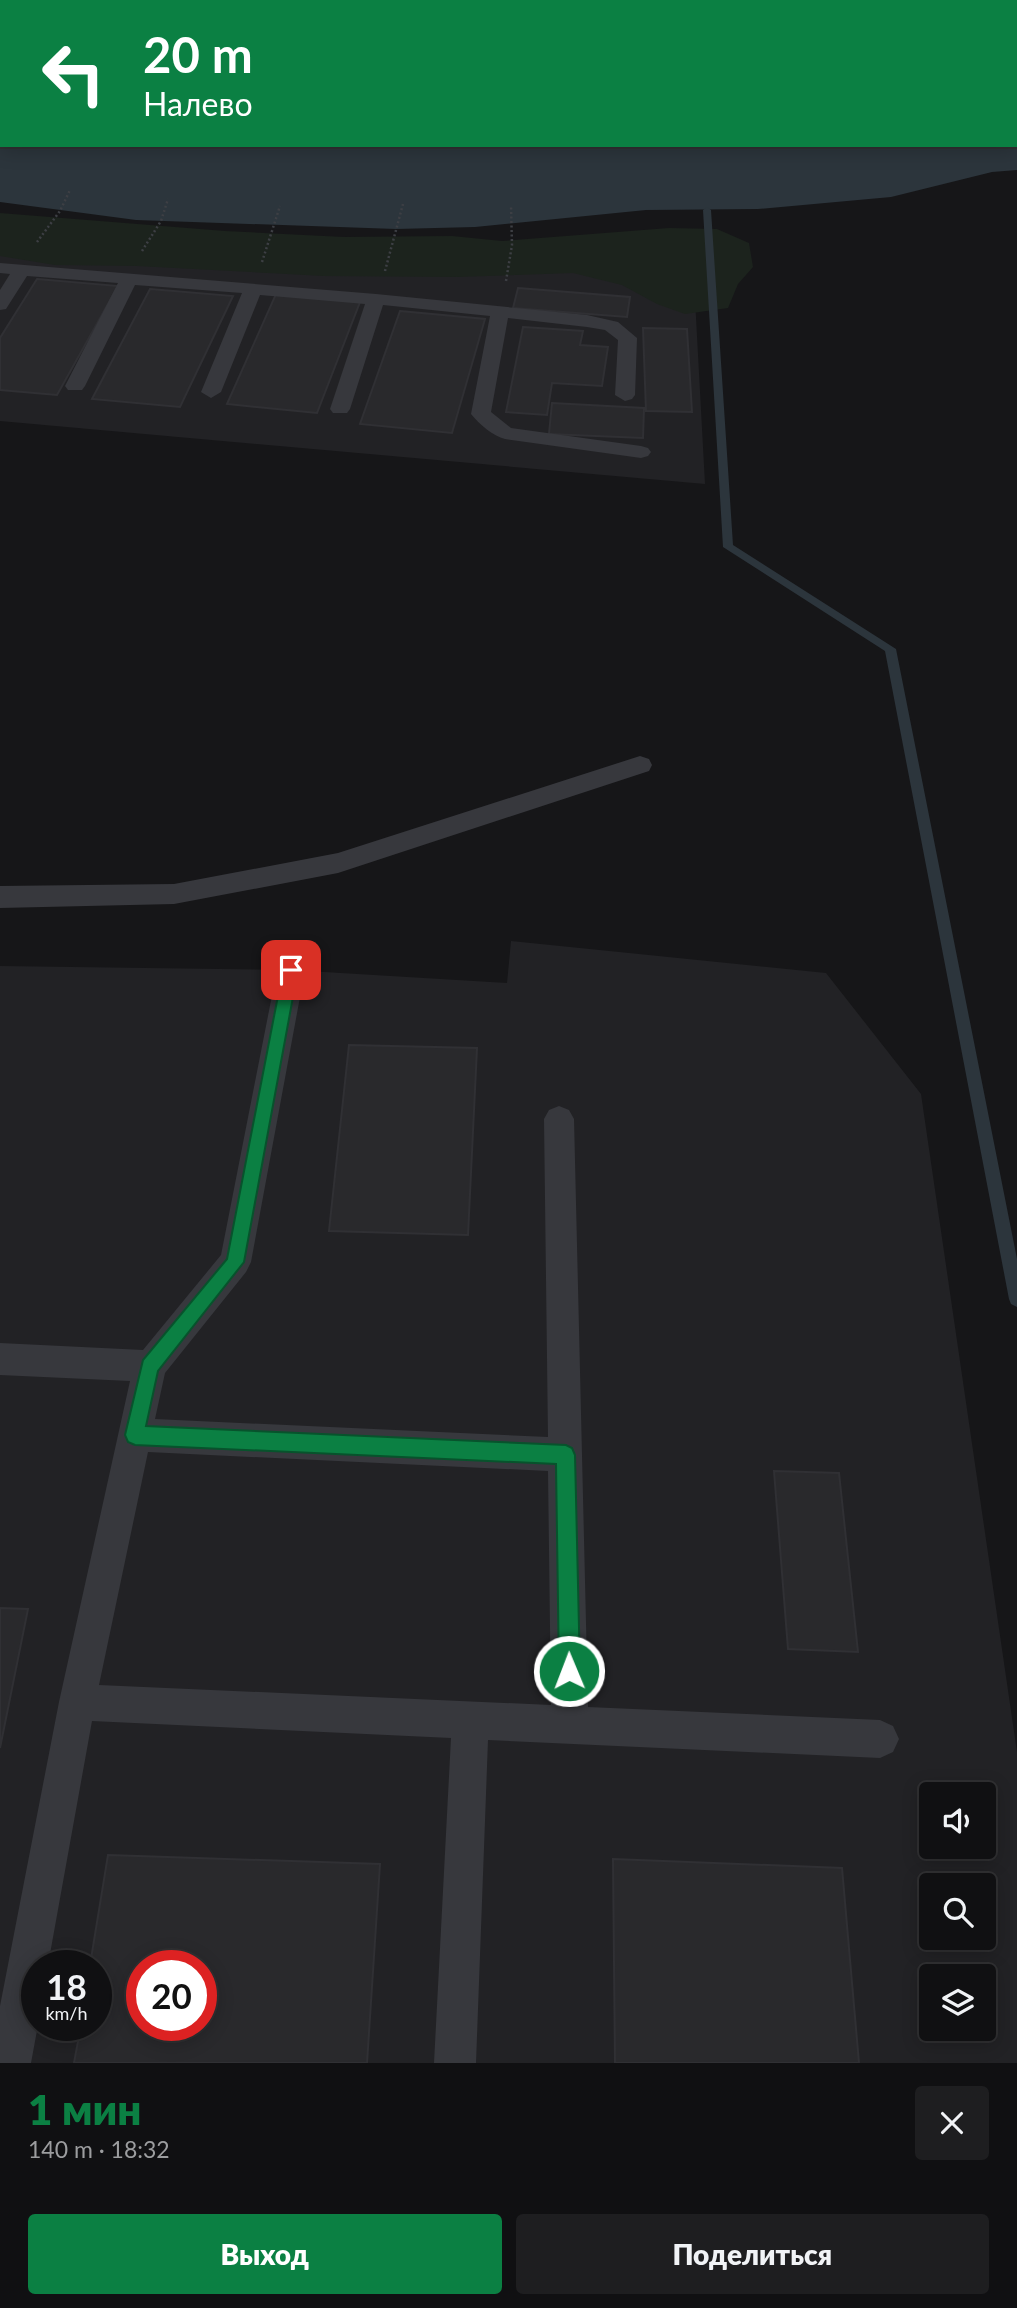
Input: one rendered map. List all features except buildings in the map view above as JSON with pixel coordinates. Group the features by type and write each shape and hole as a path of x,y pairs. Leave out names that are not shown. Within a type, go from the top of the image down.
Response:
{"lane":[{"path":"0,268 376,299 587,321 611,326 628,338 625,395"},
{"path":"0,305 21,270"},
{"path":"75,386 129,279"},
{"path":"211,393 253,289"},
{"path":"340,409 376,299"},
{"path":"500,312 481,414 505,433 641,452"},
{"path":"0,897 174,894 338,863 640,765"},
{"path":"10,2063 77,1702 150,1366 235,1262 291,970"},
{"path":"559,1119 570,1725"},
{"path":"0,1359 150,1366"},
{"path":"135,1435 566,1455"},
{"path":"77,1702 880,1739"},
{"path":"455,2063 470,1720"}],"path":[{"path":"46,227 60,211 70,190"},
{"path":"149,237 161,221 168,199"},
{"path":"392,247 403,204"},
{"path":"511,205 512,245"},
{"path":"268,245 280,206"}],"shaded area":[{"path":"0,147 1017,147 1017,170 992,172 891,197 758,209 646,210 475,227 396,229 136,220 0,202"},
{"path":"0,213 225,231 344,237 452,236 502,241 669,228 717,229 749,243 753,267 738,284 728,308 685,314 657,304 622,285 573,273 457,277 324,276 137,266 55,265 0,256"},
{"path":"0,231 693,262 705,484 0,421"},
{"path":"511,941 826,973 921,1094 1017,1752 1017,2063 0,2063 0,966 291,970 507,983"}],"waterway":[{"path":"707,210 728,547 890,649 1017,1299"}],"route":[{"path":"291,970 235,1262 150,1366 135,1435 566,1455 569,1671"}]}
